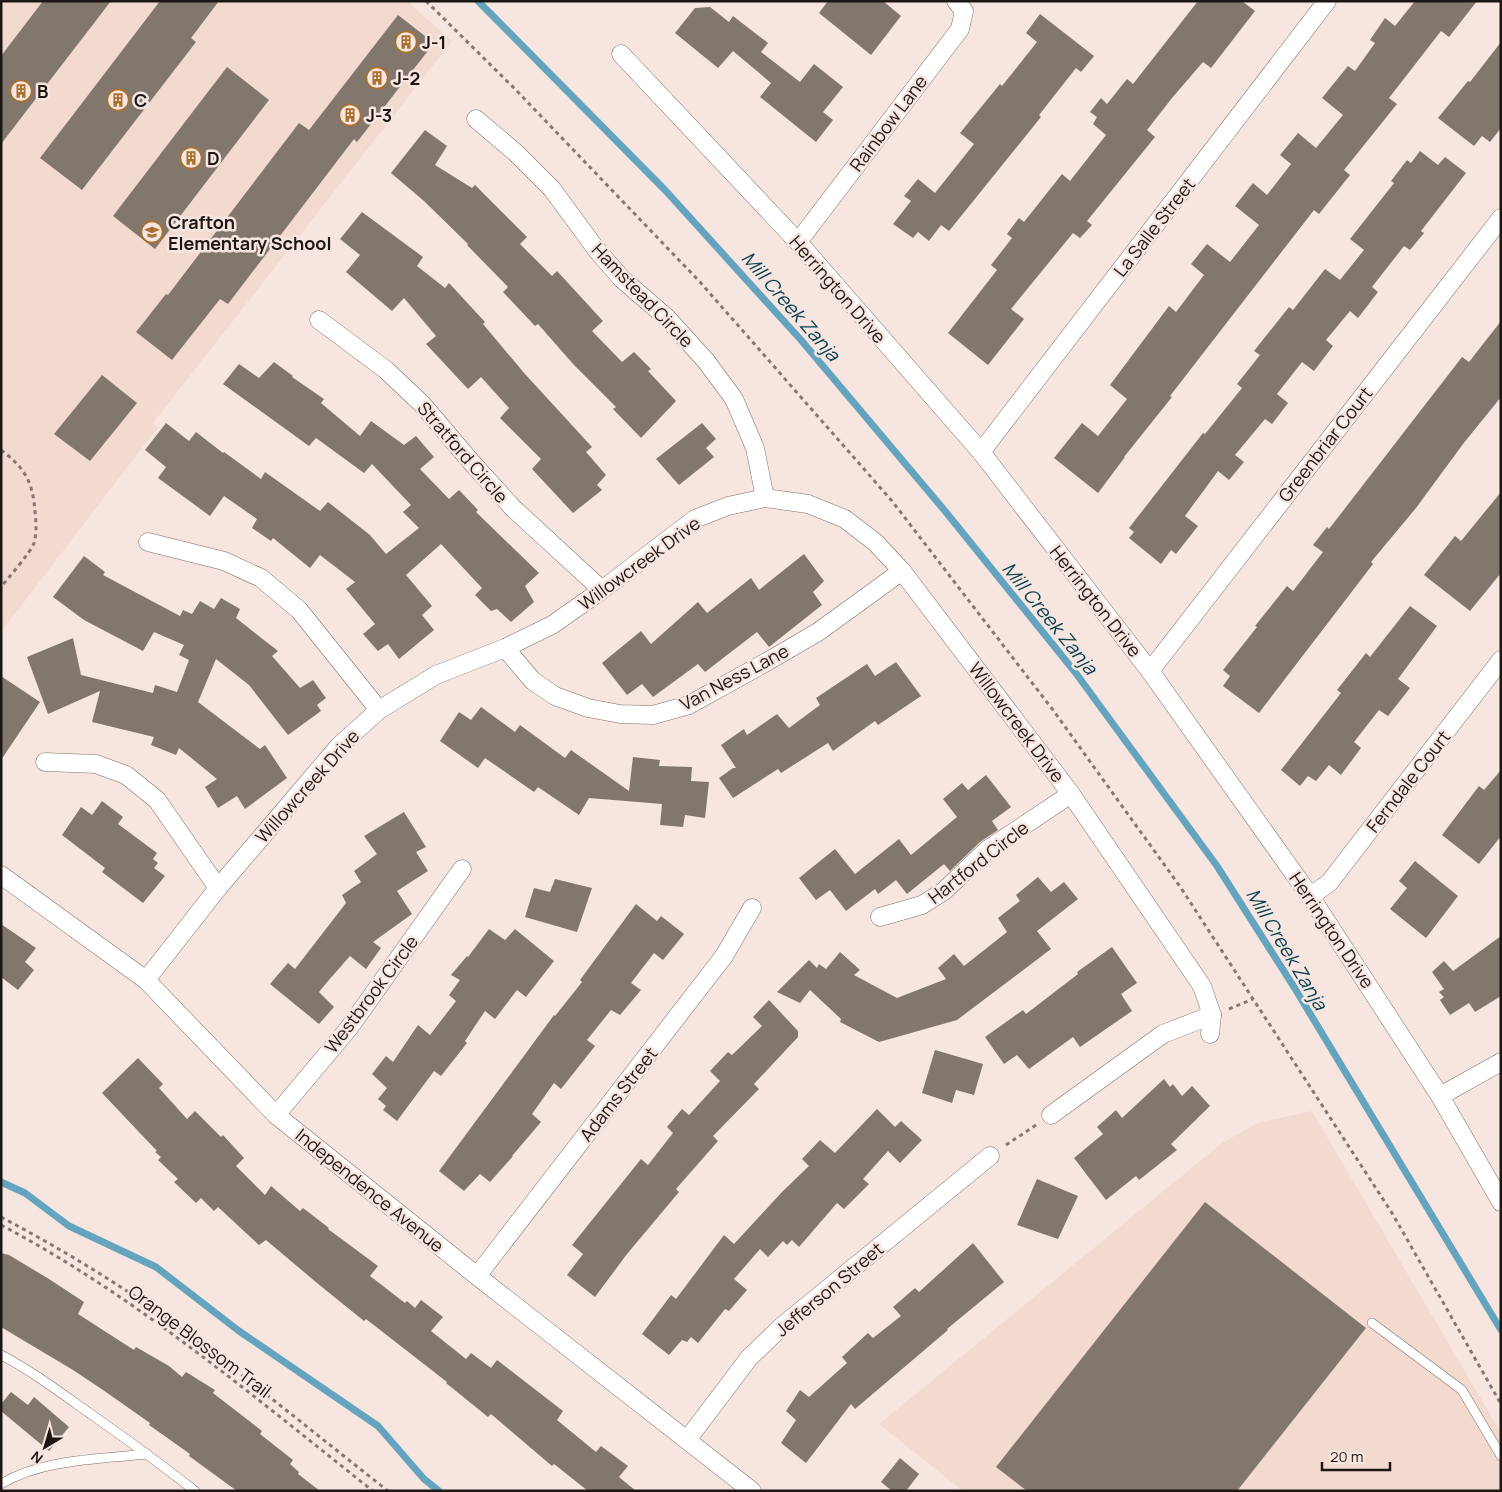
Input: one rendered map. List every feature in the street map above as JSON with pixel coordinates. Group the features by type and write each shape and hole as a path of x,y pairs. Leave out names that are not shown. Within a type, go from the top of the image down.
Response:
{"street":[{"name":"Rainbow Lane","path":"798,242 960,29 964,11 956,1"},
{"name":"La Salle Street","path":"980,452 1327,1"},
{"name":"Herrington Drive","path":"621,54 798,242 980,452 1150,670 1310,896 1440,1096 1501,1202"},
{"name":"Hamstead Circle","path":"476,119 516,153 552,189 596,249 622,279 666,318 706,361 734,399 755,448 765,498"},
{"name":"Greenbriar Court","path":"1150,670 1501,218"},
{"name":"Stratford Circle","path":"319,320 386,370 422,404 513,508 602,590"},
{"name":"Willowcreek Drive","path":"146,980 218,888 339,746 378,710 436,675 505,648 552,625 602,590 695,519 728,506 765,498 808,504 844,519 876,543 902,571 1071,794 1202,986 1212,1015 1210,1034"},
{"path":"148,542 224,561 261,578 299,610 378,710"},
{"name":"Van Ness Lane","path":"505,648 533,680 555,696 588,708 612,713 653,715 690,705 818,632 902,571"},
{"name":"Ferndale Court","path":"1310,896 1329,882 1501,660"},
{"path":"45,762 96,764 126,775 157,800 218,888"},
{"name":"Hartford Circle","path":"880,917 922,905 944,891 987,850 1071,794"},
{"name":"Westbrook Circle","path":"276,1115 349,1028 462,869"},
{"name":"Independence Avenue","path":"1,875 146,980 276,1115 477,1276 752,1491"},
{"name":"Adams Street","path":"477,1276 724,956 752,908"},
{"path":"1051,1115 1163,1034 1212,1015"},
{"path":"1440,1096 1501,1062"},
{"name":"Jefferson Street","path":"687,1440 749,1358 781,1327 990,1156"}],"lane":[{"path":"1372,1323 1462,1390 1501,1456"},
{"path":"1,1355 26,1368 147,1454 195,1491"},
{"path":"1,1484 10,1479 52,1465 147,1454"}],"path":[{"path":"1,450 21,468 29,480 34,495 36,525 34,544 1,587"},
{"path":"1212,1015 1253,999"},
{"path":"990,1156 1051,1115"},
{"path":"1,1217 107,1278 190,1335 388,1491"},
{"name":"Orange Blossom Trail","path":"1,1225 145,1314 373,1491"}],"shaded area":[{"name":"Crafton Elementary School","path":"1,1 407,1 452,41 153,423 158,427 1,632"},
{"path":"1312,1111 1501,1433 1501,1491 963,1491 879,1424 1222,1143 1260,1122"}],"building":[{"name":"B","path":"43,1 111,1 1,144 1,56"},
{"name":"C","path":"160,1 219,1 191,38 196,42 82,190 40,158"},
{"path":"828,1 883,1 901,16 871,55 819,13"},
{"path":"1198,1 1242,1 1255,11 1211,68 1203,62 1147,130 1155,137 1087,221 1092,225 1080,238 1073,233 1011,309 1024,319 988,365 948,333 997,270 991,265 1012,238 1007,234 1019,218 1024,222 1062,174 1070,181 1106,135 1093,124 1097,117 1090,112 1101,98 1107,104 1127,79 1133,84"},
{"path":"1415,1 1477,1 1449,37 1441,31 1389,98 1397,104 1344,170 1350,175 1319,214 1314,210 1170,396 1172,397 1098,493 1054,458 1082,423 1098,436 1127,399 1110,385 1169,306 1176,312 1204,275 1191,264 1207,244 1230,262 1259,225 1235,206 1253,183 1267,195 1291,164 1280,155 1298,133 1316,148 1343,115 1322,98 1348,66 1355,71 1375,43 1370,40 1385,18 1395,26"},
{"path":"710,7 729,22 733,16 768,43 761,52 800,82 814,64 843,87 823,112 833,120 816,142 760,97 771,83 733,51 718,68 675,33 695,8"},
{"path":"1040,14 1094,56 1081,72 1076,68 1039,115 1041,117 949,231 941,225 929,241 918,232 913,238 893,224 911,201 904,196 918,179 935,193 974,144 960,133 1000,84 1002,86 1037,42 1026,33"},
{"path":"398,15 434,43 357,142 354,139 228,304 220,299 172,360 136,332 166,294 168,295 299,123 309,130"},
{"path":"1501,42 1501,128 1490,142 1482,136 1474,146 1438,118 1468,81 1470,82"},
{"name":"D","path":"227,67 269,100 155,249 113,216"},
{"path":"425,130 447,146 435,165 472,188 475,185 527,237 520,244 552,276 557,271 603,321 592,331 622,362 634,352 651,369 648,371 676,401 641,438 613,409 616,407 574,365 538,324 535,326 503,292 508,287 468,244 424,201 391,173"},
{"path":"1420,151 1438,165 1445,157 1466,173 1421,231 1424,233 1410,250 1404,246 1372,287 1378,292 1358,318 1350,311 1326,340 1333,346 1314,371 1302,362 1277,394 1288,403 1272,424 1265,419 1235,455 1244,462 1229,480 1218,471 1185,516 1198,526 1176,554 1171,550 1161,564 1129,538 1134,532 1129,528 1203,433 1205,434 1242,388 1237,384 1260,355 1254,351 1289,307 1293,310 1325,269 1340,280 1364,250 1350,239 1394,183 1391,181 1407,160 1411,163"},
{"path":"362,212 423,257 417,266 445,288 449,283 485,322 483,324 525,374 592,447 586,452 606,475 597,485 602,490 573,513 532,469 541,459 500,418 509,408 481,377 468,389 426,344 436,336 404,298 392,311 346,272 360,255 340,239"},
{"path":"1501,321 1501,397 1463,444 1416,508 1371,562 1373,564 1259,713 1223,686 1230,676 1223,670 1287,586 1293,591 1323,552 1313,545 1327,527 1329,529 1462,357 1469,362"},
{"path":"274,362 324,399 321,403 360,436 371,421 404,445 416,436 434,457 420,469 449,499 459,490 478,510 476,512 539,573 525,586 534,602 511,622 497,609 491,611 475,595 482,588 441,544 406,575 432,606 422,615 434,630 399,659 388,644 378,651 363,634 375,624 346,589 355,582 320,555 310,568 273,538 271,541 252,528 257,519 224,496 210,516 158,478 166,467 145,450 166,423 189,441 196,432 261,479 265,472 320,511 328,502 370,535 386,554 419,528 403,512 411,505 372,464 364,473 316,438 309,446 223,384 239,364 259,378"},
{"path":"102,375 137,403 90,461 54,434"},
{"path":"702,423 716,439 706,448 714,457 679,485 656,459"},
{"path":"1501,492 1501,573 1470,611 1424,575 1455,536 1461,541"},
{"path":"804,554 824,581 813,592 822,605 769,647 757,632 705,672 698,664 653,697 642,684 627,695 602,663 641,631 651,644 698,602 707,613 751,578 759,590"},
{"path":"84,556 105,572 103,575 180,616 183,610 192,614 200,601 214,609 221,598 240,609 236,618 278,651 272,656 300,688 313,680 326,698 317,705 321,711 288,735 249,685 216,659 198,702 260,749 265,745 287,778 245,809 237,796 218,808 205,787 217,779 179,748 176,755 151,745 154,737 92,722 100,691 48,714 27,657 73,638 81,675 153,693 155,685 177,692 189,660 179,655 184,645 154,632 143,651 84,620 53,597"},
{"path":"1410,606 1437,626 1398,679 1410,688 1388,716 1379,710 1354,742 1361,748 1341,775 1329,765 1316,781 1308,776 1300,786 1281,770 1341,693 1337,690 1366,653 1370,657"},
{"path":"896,662 921,696 878,725 875,721 833,751 828,743 781,773 778,769 733,798 719,778 733,768 736,768 721,745 744,729 747,735 777,714 789,728 820,705 816,698 867,664 875,676"},
{"path":"1,676 40,702 1,760"},
{"path":"481,707 515,732 520,725 565,758 571,750 629,791 633,757 660,760 659,766 692,767 691,781 709,782 705,818 685,815 683,827 660,825 662,804 589,798 579,815 538,787 534,792 485,758 478,768 440,741 459,712 471,720"},
{"path":"1501,770 1501,836 1479,864 1442,835 1479,786 1484,790"},
{"path":"986,775 1011,807 992,821 998,830 980,842 950,871 944,864 907,894 896,880 878,894 875,889 846,911 830,890 816,900 799,878 835,849 855,874 899,839 911,855 957,817 943,799 962,783 968,790"},
{"path":"102,801 123,817 118,824 157,853 153,859 158,863 154,868 165,876 143,903 102,872 105,868 62,835 81,807 92,815"},
{"path":"404,812 426,847 416,852 428,871 397,891 412,914 373,942 381,948 366,969 350,956 328,981 319,992 334,1007 319,1024 270,984 288,963 295,969 346,903 342,895 361,882 354,871 377,854 364,836"},
{"path":"1415,861 1458,896 1426,938 1390,909 1407,888 1399,881"},
{"path":"1038,877 1051,892 1064,882 1078,899 1037,931 1051,949 957,1020 879,1042 840,1022 841,1019 810,990 800,1003 777,992 809,960 817,968 819,964 826,969 840,952 860,970 854,975 897,998 946,979 938,968 954,954 964,966 1007,932 998,918 1020,901 1016,895"},
{"path":"555,879 592,888 577,932 525,917 534,888 550,892"},
{"path":"636,904 657,921 661,916 684,934 663,960 654,953 631,983 641,990 620,1015 611,1010 587,1040 595,1046 561,1089 554,1083 532,1114 541,1122 513,1156 490,1182 480,1174 464,1191 439,1171 554,1015 582,982 580,980"},
{"path":"1,924 36,948 25,962 34,970 18,990 1,977"},
{"path":"489,929 505,940 515,929 554,961 526,997 517,990 495,1019 485,1011 465,1041 467,1043 441,1076 434,1071 397,1121 383,1110 386,1106 378,1099 387,1088 372,1074 386,1056 393,1062 418,1025 430,1035 456,1001 449,995 460,980 451,975 468,957"},
{"path":"1501,936 1501,996 1475,1012 1469,1003 1450,1015 1440,1000 1444,997 1439,992 1444,989 1432,972 1444,961 1453,971"},
{"path":"1112,947 1137,983 1121,994 1132,1011 1080,1047 1073,1037 1029,1069 1017,1055 1004,1064 985,1037 1023,1010 1026,1014 1078,974 1077,972"},
{"path":"769,1000 798,1031 798,1037 754,1084 759,1089 713,1136 718,1141 676,1189 679,1192 627,1254 595,1297 567,1275 583,1254 572,1245 641,1159 648,1165 673,1133 667,1127 682,1109 689,1115 720,1081 710,1071 728,1052 732,1055 762,1026 753,1017"},
{"path":"935,1050 983,1064 974,1095 956,1090 952,1103 922,1093"},
{"path":"138,1058 163,1084 159,1088 187,1119 195,1111 221,1137 223,1135 244,1158 236,1166 265,1195 271,1186 300,1211 303,1208 378,1266 370,1276 405,1303 407,1301 415,1308 421,1300 443,1317 431,1331 466,1359 471,1353 491,1368 497,1360 563,1411 557,1420 596,1452 601,1446 628,1466 619,1477 636,1491 588,1491 554,1464 552,1466 491,1414 488,1417 447,1382 366,1319 364,1321 266,1240 259,1245 218,1207 214,1211 201,1198 196,1203 174,1182 178,1179 158,1160 161,1157 155,1152 157,1151 102,1093"},
{"path":"1164,1079 1170,1087 1173,1084 1182,1096 1192,1086 1210,1106 1171,1144 1177,1150 1139,1180 1136,1176 1106,1200 1074,1158 1103,1134 1097,1127 1116,1110 1122,1118"},
{"path":"877,1109 895,1127 901,1121 922,1140 900,1163 888,1151 863,1179 869,1184 844,1209 837,1203 799,1247 792,1240 787,1245 783,1241 768,1257 760,1249 734,1279 747,1290 729,1311 725,1309 698,1343 691,1337 687,1342 682,1340 669,1355 642,1334 671,1295 676,1299 724,1235 734,1244 809,1166 802,1159 820,1140 835,1153"},
{"path":"1037,1179 1078,1196 1058,1239 1017,1225"},
{"path":"1205,1202 1366,1328 1237,1491 1027,1491 996,1467"},
{"path":"973,1243 1004,1282 855,1409 851,1404 806,1463 781,1443 796,1420 786,1411 800,1390 809,1397 847,1363 842,1357 868,1333 873,1338 901,1316 893,1307 915,1288 919,1292"},
{"path":"1,1253 9,1255 84,1302 78,1314 134,1350 136,1347 169,1366 182,1377 186,1372 215,1390 213,1393 262,1431 260,1434 293,1460 290,1464 299,1472 298,1474 320,1491 237,1491 149,1425 150,1423 103,1390 1,1327"},
{"path":"11,1392 28,1405 34,1397 69,1427 49,1451 1,1411 1,1404"},
{"path":"900,1458 919,1474 906,1491 892,1491 881,1482"}],"waterway":[{"name":"Mill Creek Zanja","path":"478,1 665,190 801,340 945,511 1075,672 1217,866 1294,987 1501,1330"},
{"path":"1,1182 25,1193 69,1226 156,1267 239,1331 378,1426 424,1479 439,1491"}],"place":[{"name":"J-1","path":"406,42"},
{"name":"J-2","path":"377,78"},
{"name":"B","path":"21,91"},
{"name":"C","path":"118,100"},
{"name":"J-3","path":"350,115"},
{"name":"D","path":"191,158"},
{"name":"Crafton Elementary School","path":"152,232"}]}
